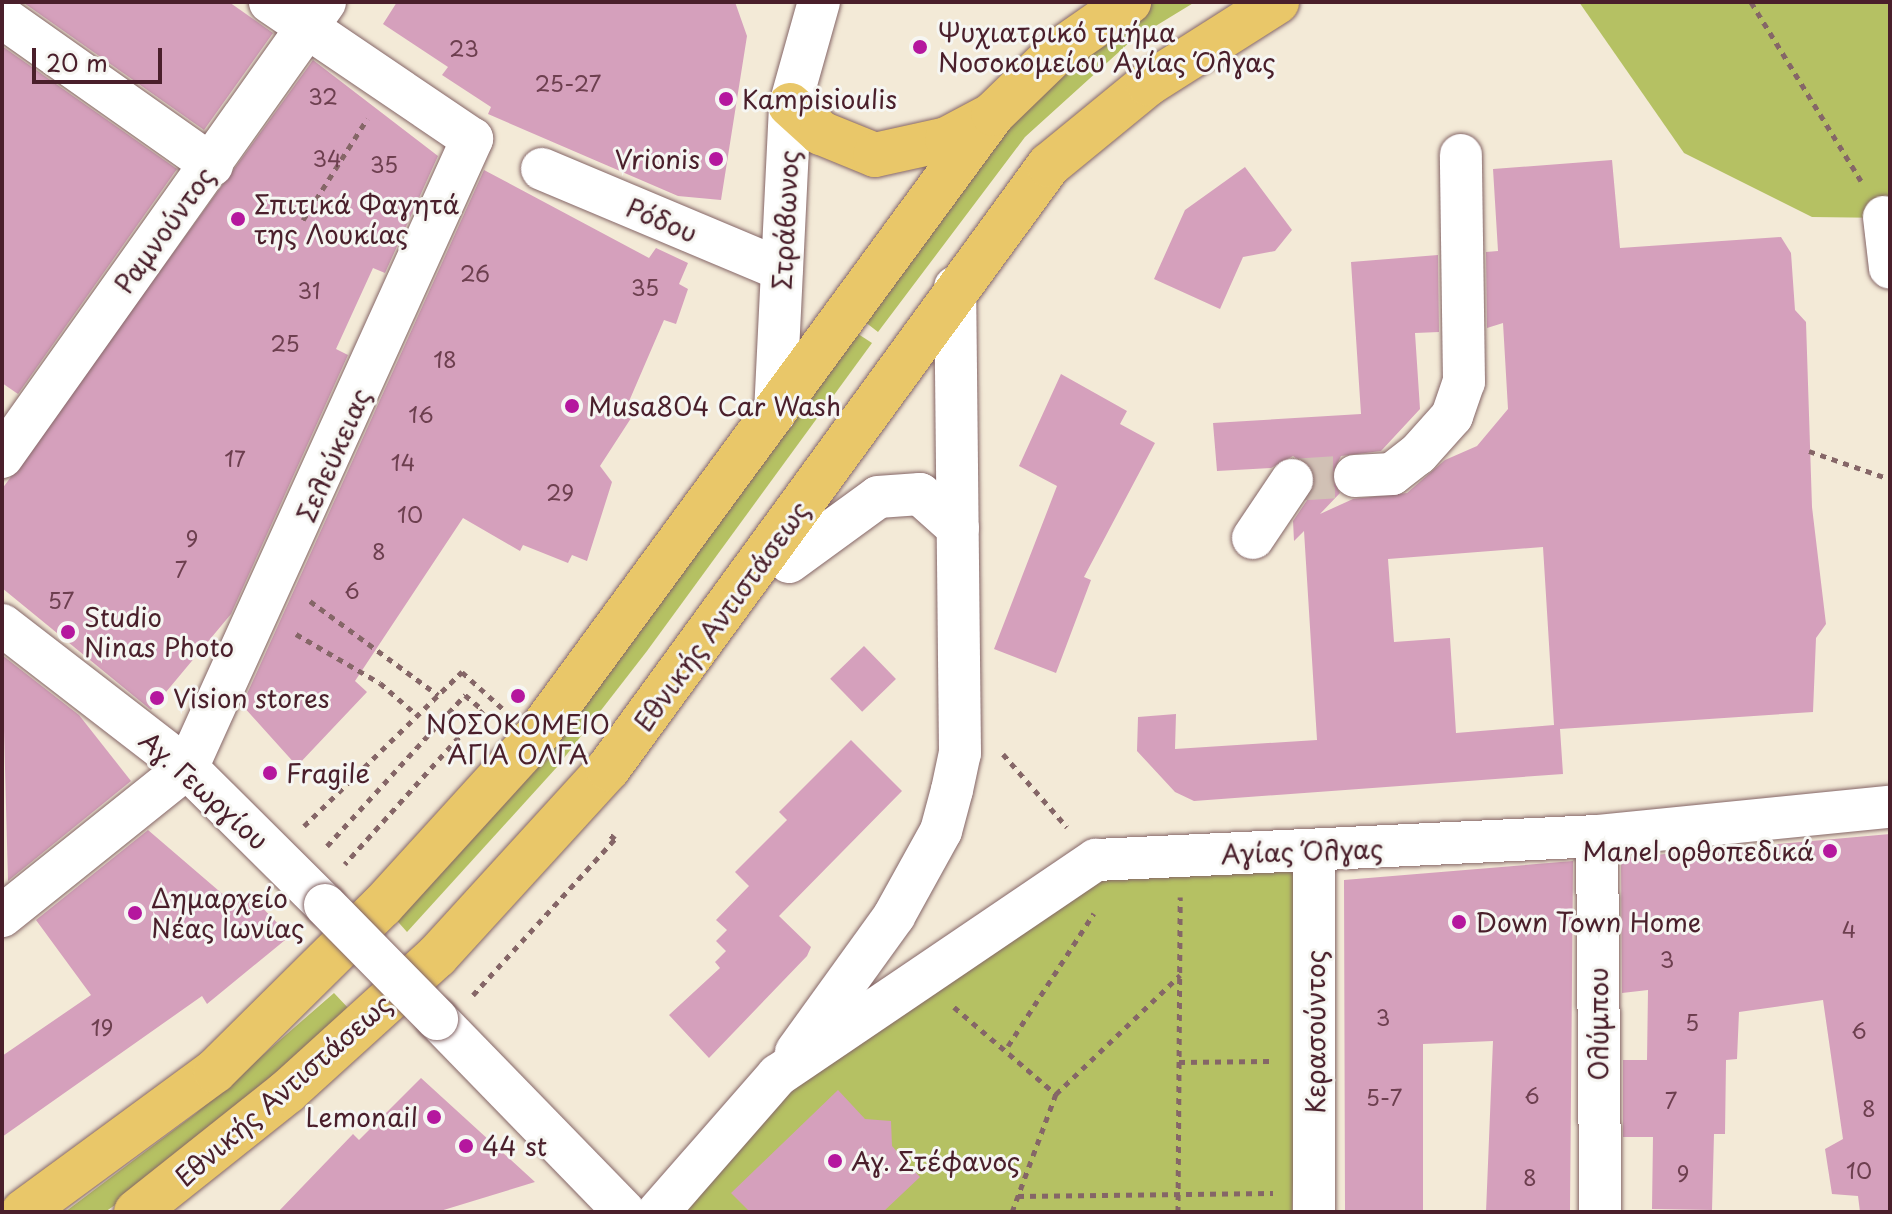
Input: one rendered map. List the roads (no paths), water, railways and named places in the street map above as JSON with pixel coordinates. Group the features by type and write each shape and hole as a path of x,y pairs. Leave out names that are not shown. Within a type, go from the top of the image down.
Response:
{"main road":[{"path":"23,1212 215,1071 382,906 534,739 993,114 1057,52 1129,2"},
{"name":"Εθνικής Αντιστάσεως","path":"136,1212 287,1092 437,956 608,769 955,287 1049,165 1094,122 1277,2"},
{"path":"790,105 821,133 875,155 947,139 993,114"}],"street":[{"path":"270,2 316,15"},
{"name":"Στράβωνος","path":"775,413 790,105 809,11"},
{"name":"Σελεύκειας","path":"187,768 269,598 472,139 388,85 316,15"},
{"name":"Ραμνούντος","path":"2,457 16,407 212,165 316,15"},
{"path":"2,17 212,165"},
{"path":"1355,476 1392,474 1418,454 1452,416 1464,382 1461,155"},
{"name":"Ρόδου","path":"542,169 782,270"},
{"path":"1884,217 1890,268"},
{"path":"658,1212 778,1075 894,916 941,831 960,753 955,287"},
{"path":"1253,538 1292,480"},
{"path":"789,562 865,504 892,494 933,500 958,528"},
{"name":"Αγ. Γεωργίου","path":"2,625 187,768 625,1212"},
{"path":"2,916 187,768"},
{"name":"Αγίας Όλγας","path":"778,1075 1104,857 1314,852 1597,836 1890,807"},
{"name":"Ολύμπου","path":"1597,836 1600,1212"},
{"name":"Κερασούντος","path":"1314,852 1314,1202"}],"tunnel":[{"path":"1292,480 1355,476"}],"place":[{"name":"Ψυχιατρικό τμήμα Νοσοκομείου Αγίας Όλγας","path":"920,47"},
{"name":"Kampisioulis","path":"726,99"},
{"name":"Vrionis","path":"716,159"},
{"name":"Σπιτικά Φαγητά της Λουκίας","path":"238,219"},
{"name":"Musa804 Car Wash","path":"572,406"},
{"name":"Studio Ninas Photo","path":"68,632"},
{"name":"ΝΟΣΟΚΟΜΕΙΟ ΑΓΙΑ ΟΛΓΑ","path":"518,696"},
{"name":"Vision stores","path":"157,698"},
{"name":"Fragile","path":"270,773"},
{"name":"Manel ορθοπεδικά","path":"1830,851"},
{"name":"Δημαρχείο Νέας Ιωνίας","path":"135,913"},
{"name":"Down Town Home","path":"1459,922"},
{"name":"Lemonail","path":"434,1117"},
{"name":"44 st","path":"466,1146"},
{"name":"Αγ. Στέφανος","path":"835,1161"}]}
